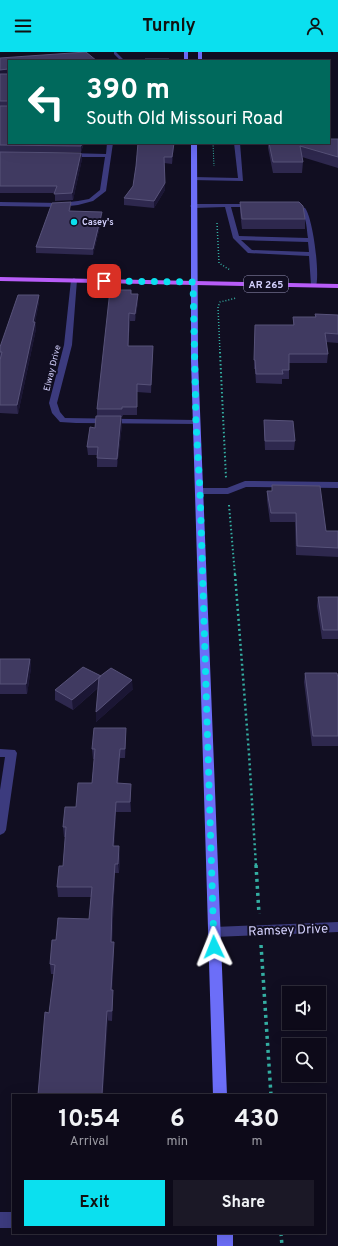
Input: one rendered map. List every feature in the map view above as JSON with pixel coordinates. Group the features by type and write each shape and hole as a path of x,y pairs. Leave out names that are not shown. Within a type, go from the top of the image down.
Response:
{"main road":[{"path":"194,144 193,282 196,422 200,492 220,1094"},
{"name":"AR 265","path":"0,279 338,286"},
{"path":"225,1234 225,1246"}],"street":[{"path":"115,53 123,60"},
{"path":"0,204 61,205 91,200 103,191 110,144"},
{"path":"194,180 241,180 237,144"},
{"path":"62,155 108,156"},
{"path":"193,206 258,205"},
{"path":"286,205 302,208 305,212 310,240 314,286"},
{"path":"228,206 236,238 242,247 250,252 311,254"},
{"path":"236,238 310,240"},
{"name":"Elway Drive","path":"74,280 68,345 53,403 56,413 63,420 76,421 196,422"},
{"path":"200,492 228,492 245,484 338,485"},
{"path":"0,830 6,753"},
{"name":"Ramsey Drive","path":"214,932 338,927"},
{"path":"0,1220 12,1220"}],"path":[{"path":"213,144 214,167"},
{"path":"217,219 219,263 234,271"},
{"path":"227,480 218,307 220,302 239,297"},
{"path":"229,502 249,754 260,922"},
{"path":"261,945 271,1094"},
{"path":"281,1234 282,1246"}],"building":[{"path":"86,52 96,60 8,60 8,69 0,70 0,58"},
{"path":"145,59 169,59 169,60"},
{"path":"0,74 8,74 8,101 0,101"},
{"path":"0,106 8,106 8,144 82,144 81,146 0,145"},
{"path":"330,139 338,139 338,157 300,146 303,162 273,162 269,144 330,144"},
{"path":"138,144 174,144 172,157 164,157 165,183 154,201 124,198 133,186"},
{"path":"0,152 81,153 72,193 54,194 57,186 0,186"},
{"path":"71,202 69,211 102,212 93,249 36,247 52,203"},
{"path":"240,202 299,202 303,206 305,219 242,219"},
{"path":"110,290 131,290 131,294 138,294 135,314 129,313 128,346 153,346 151,385 137,384 137,407 122,407 122,409 97,409"},
{"path":"18,295 39,295 33,322 35,322 17,405 0,405 0,360 2,352 0,352 0,347"},
{"path":"315,314 338,315 338,334 325,333 328,354 289,354 289,370 282,370 283,374 256,374 254,360 255,325 294,325 293,317 316,317"},
{"path":"96,416 121,416 117,459 97,458 98,447 87,447 90,427 95,428"},
{"path":"264,420 293,421 295,441 265,441"},
{"path":"272,485 320,486 326,531 338,531 338,548 297,546 296,513 271,513 267,491 272,491"},
{"path":"318,597 338,597 338,630 323,630"},
{"path":"0,659 30,659 26,684 0,684"},
{"path":"83,667 101,676 72,700 55,690"},
{"path":"111,668 132,680 96,712 99,677"},
{"path":"305,673 337,673 338,736 313,736"},
{"path":"94,728 126,728 125,749 120,749 117,783 131,784 130,802 116,802 113,846 119,846 118,864 115,864 112,909 111,942 114,942 111,990 113,990 112,1011 107,1011 102,1094 38,1094 45,1012 49,1013 55,965 50,964 52,940 56,940 58,918 89,919 92,887 57,887 59,866 63,866 66,827 63,827 65,807 76,807 78,783 92,783 95,749 92,749"}],"place":[{"name":"Casey's","path":"74,222"}],"route":[{"path":"104,281 193,282 196,422 200,492 214,947"}]}
